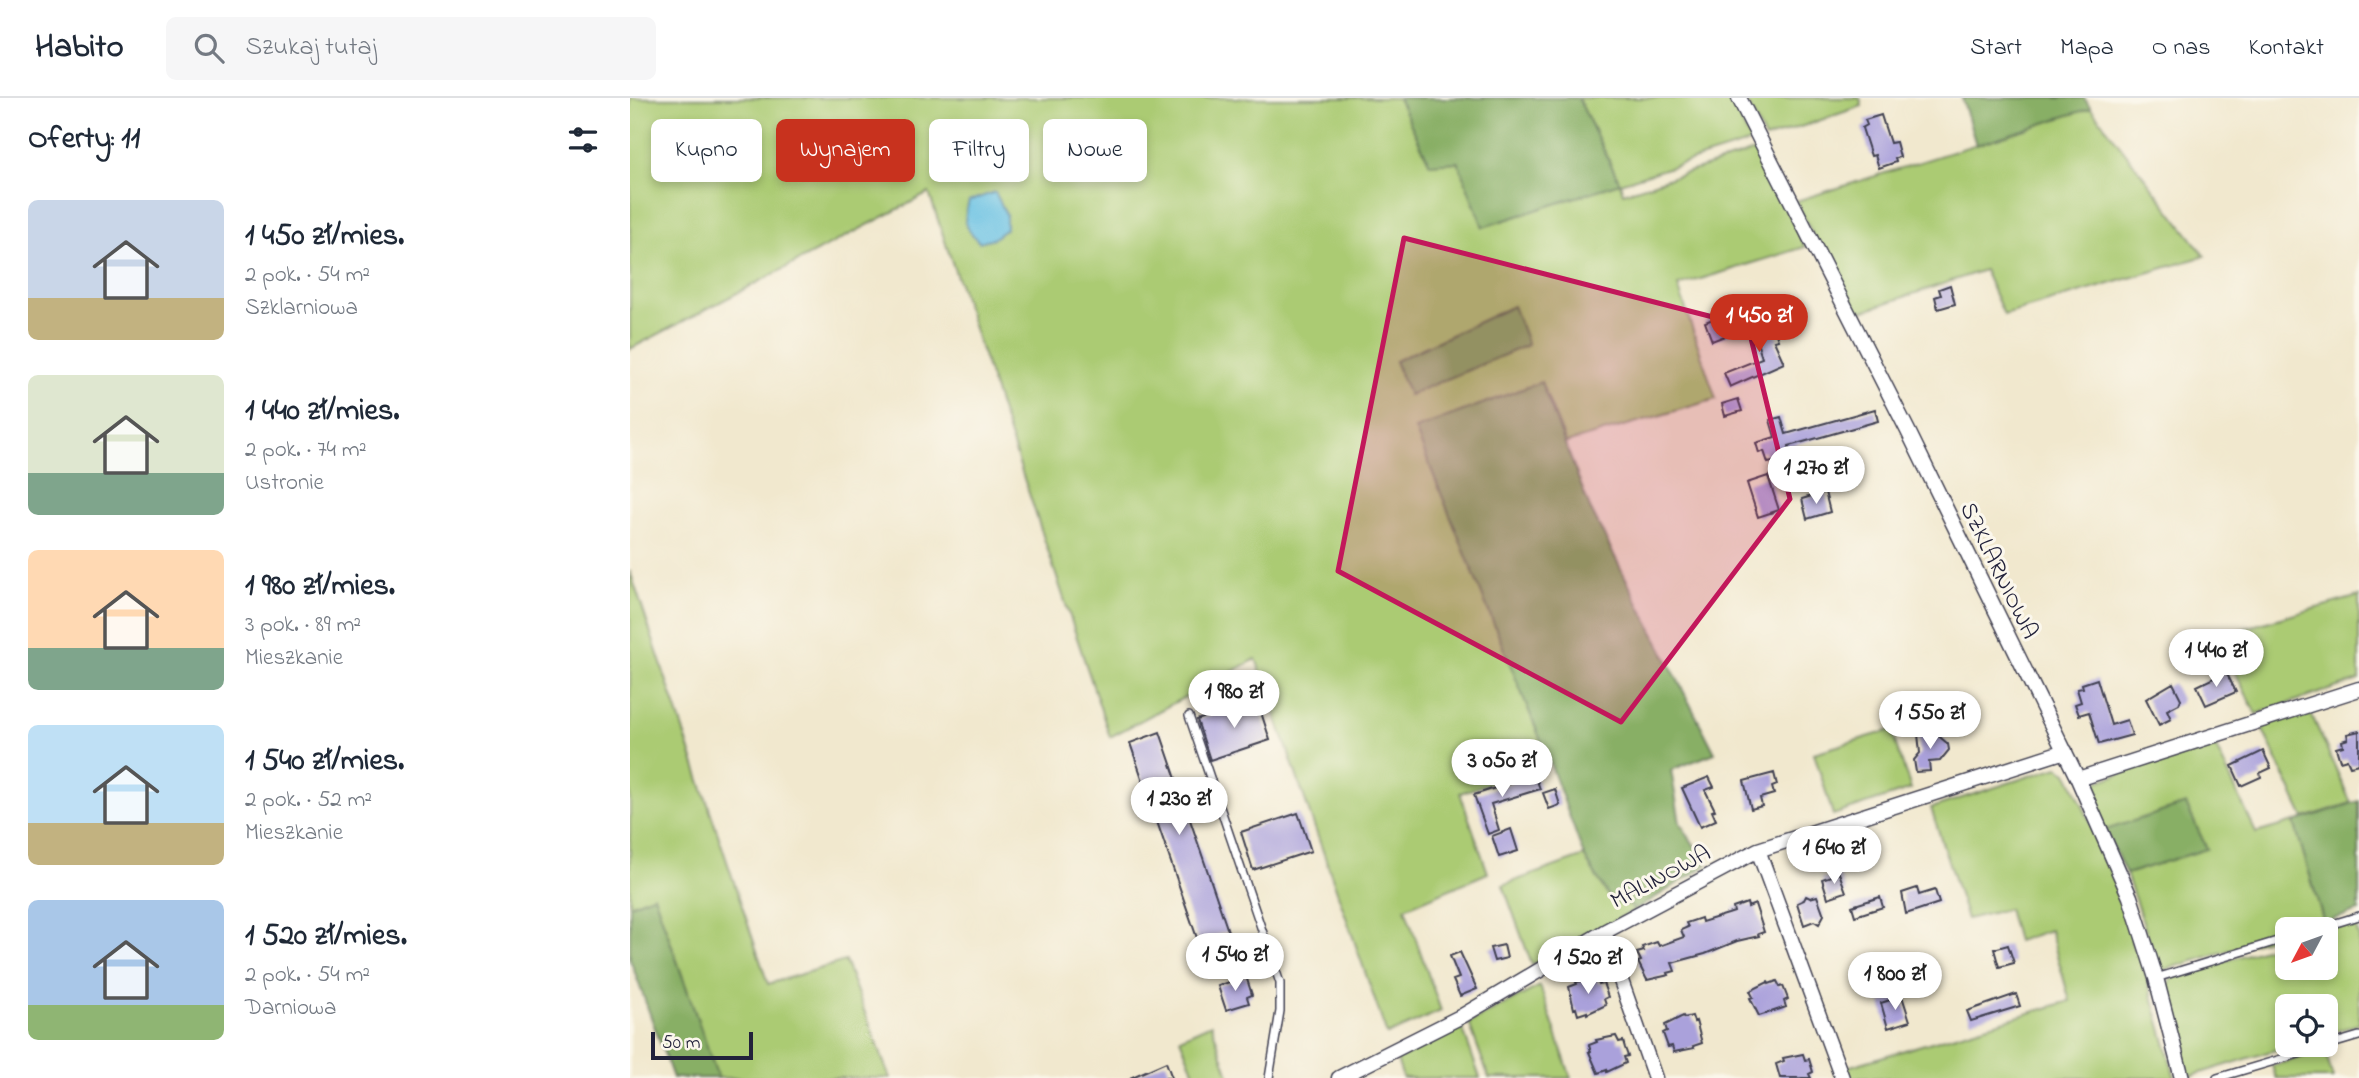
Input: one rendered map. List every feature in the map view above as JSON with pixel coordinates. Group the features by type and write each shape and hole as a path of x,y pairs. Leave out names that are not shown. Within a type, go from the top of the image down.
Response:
{"street":[{"name":"SZKLARNIOWA","path":"1739,98 1908,431 2078,779 2130,897 2156,978 2182,1078"},
{"path":"2078,779 2359,689"},
{"name":"MALINOWA","path":"1339,1078 1462,1016 1604,932 1758,850 2065,751"},
{"path":"1758,850 1842,1078"},
{"path":"1604,932 1655,1078"}],"lane":[{"path":"1189,716 1280,983 1280,1011 1269,1078"},
{"path":"2338,922 2359,916"},
{"path":"2156,978 2275,942"},
{"path":"2217,1078 2359,1036"}],"highlighted area":[{"path":"1404,238 1748,326 1790,499 1621,722 1338,571"}],"green space":[{"path":"630,98 1398,98 1430,163 1458,162 1483,227 1620,183 1623,193 1755,151 1763,159 1805,247 1678,286 1716,399 1566,443 1541,382 1416,429 1550,763 1460,793 1488,873 1405,908 1441,1011 1387,1035 1256,659 1110,737 929,193 630,349","holes":["1513,306 1527,345 1409,395 1395,361"]},
{"path":"1398,98 1578,98 1620,183 1483,227 1458,162 1430,164"},
{"path":"1578,98 1730,98 1751,142 1620,183"},
{"path":"1745,98 1860,98 1862,106 1765,139"},
{"path":"1962,98 2084,98 2091,108 1976,145"},
{"path":"2091,108 2205,256 2004,315 1984,270 1859,312 1854,317 1796,201"},
{"path":"1513,306 1528,345 1409,395 1395,361"},
{"path":"1541,382 1590,508 1715,753 1671,770 1680,823 1707,865 1635,910 1629,905 1612,902 1584,856 1550,763 1415,429"},
{"path":"630,571 768,984 845,961 890,1078 718,1078 654,895 630,905"},
{"path":"2359,596 2359,680 2256,714 2217,636"},
{"path":"2309,709 2351,803 2304,818 2261,726"},
{"path":"1891,730 1911,789 1833,815 1814,753"},
{"path":"2213,741 2256,833 2294,822 2322,917 2275,917 2275,937 2160,971 2126,874 2206,849 2105,830 2089,796 2091,784"},
{"path":"2058,767 2067,772 2116,877 2136,935 2131,940 2134,949 2139,950 2175,1078 1848,1078 1844,1068 2070,1001 2050,930 2017,941 2008,909 1967,919 1931,808"},
{"path":"2359,801 2359,911 2338,918 2322,917 2294,822"},
{"path":"2186,804 2207,849 2126,874 2105,830"},
{"path":"1584,856 1612,902 1629,905 1635,910 1532,965 1503,885"},
{"path":"654,895 718,1078 673,1078 630,959 630,905"},
{"path":"2354,921 2359,937 2359,1024 2338,1030 2338,994 2275,994 2275,1050 2188,1077 2164,992 2173,977 2275,946 2275,980 2338,980 2338,926"},
{"path":"1540,986 1571,1078 1489,1078 1469,1023"},
{"path":"1211,1024 1230,1078 1196,1078 1180,1038"},
{"path":"1462,1027 1480,1078 1403,1078 1397,1060"},
{"path":"2302,1057 2327,1057 2333,1078 2276,1078 2272,1066"}],"water":[{"path":"995,192 1006,214 1006,229 994,238 979,242 966,223 969,201"}],"building":[{"path":"1881,115 1890,143 1896,142 1900,157 1895,158 1896,162 1879,168 1875,155 1871,156 1862,128 1867,125 1865,120"},
{"path":"1950,285 1955,304 1938,309 1935,297 1941,295 1939,289"},
{"path":"1729,313 1733,323 1727,325 1730,334 1712,341 1705,322"},
{"path":"1770,316 1778,340 1774,341 1784,363 1730,387 1724,373 1762,358 1751,323"},
{"path":"1738,399 1742,411 1725,416 1722,404"},
{"path":"1875,409 1878,421 1789,446 1791,458 1768,463 1764,451 1759,453 1756,443 1775,437 1770,420 1781,417 1786,434"},
{"path":"1768,476 1779,510 1758,517 1747,483"},
{"path":"1825,492 1830,512 1807,519 1802,499"},
{"path":"2226,672 2236,692 2206,705 2197,686"},
{"path":"2097,679 2111,725 2127,720 2132,735 2099,744 2089,712 2079,715 2075,704 2081,702 2077,689 2083,688 2082,684"},
{"path":"2173,683 2181,699 2179,704 2167,710 2171,719 2159,725 2146,699"},
{"path":"1257,700 1270,740 1210,760 1197,720"},
{"path":"2359,731 2359,764 2350,766 2347,759 2340,761 2336,748 2343,746 2342,741 2348,739 2347,734"},
{"path":"1160,732 1228,931 1198,941 1130,743"},
{"path":"1934,732 1948,744 1949,750 1940,761 1929,762 1930,771 1916,772 1914,760 1920,753 1918,734"},
{"path":"2263,751 2271,768 2260,773 2261,777 2241,786 2232,766"},
{"path":"1774,773 1777,785 1772,787 1774,794 1760,798 1762,806 1751,809 1744,781"},
{"path":"1535,775 1540,789 1491,804 1499,830 1488,834 1474,795"},
{"path":"1709,777 1714,787 1705,790 1715,810 1712,811 1716,820 1700,827 1682,788"},
{"path":"1555,789 1560,805 1549,809 1543,793"},
{"path":"1298,813 1311,851 1253,870 1241,832"},
{"path":"1511,829 1518,851 1499,857 1492,836"},
{"path":"1839,873 1846,892 1828,898 1822,879"},
{"path":"1917,888 1919,895 1935,890 1939,903 1906,914 1902,893"},
{"path":"1806,896 1817,896 1824,915 1819,924 1814,921 1804,925 1797,903"},
{"path":"1880,897 1883,907 1855,916 1852,906"},
{"path":"1747,903 1748,907 1755,904 1764,932 1758,934 1759,936 1672,963 1675,971 1647,980 1638,962 1641,961 1637,953 1644,951 1642,947 1657,942 1659,946 1684,937 1681,930 1688,927 1686,923 1701,918 1702,922 1728,914 1734,912 1733,908"},
{"path":"1504,945 1507,958 1494,961 1490,948"},
{"path":"2008,945 2014,963 1999,967 1994,949"},
{"path":"1460,952 1477,989 1460,996 1453,980 1459,978 1450,956"},
{"path":"1246,976 1252,995 1247,997 1249,1003 1226,1010 1218,986"},
{"path":"1596,978 1599,984 1603,983 1608,997 1604,999 1606,1005 1578,1015 1569,987 1577,984 1576,982"},
{"path":"1777,981 1780,987 1783,986 1788,999 1784,1001 1786,1007 1759,1016 1750,998 1753,997 1750,991 1768,982"},
{"path":"2016,994 2020,1006 1971,1021 1967,1011"},
{"path":"1902,996 1910,1021 1888,1028 1881,1003"},
{"path":"1683,1016 1692,1016 1694,1022 1696,1021 1702,1043 1693,1046 1694,1048 1674,1052 1672,1046 1668,1047 1663,1033 1667,1031 1665,1025"},
{"path":"1616,1036 1619,1042 1623,1041 1628,1056 1624,1057 1626,1063 1598,1073 1589,1052 1589,1045 1597,1042 1596,1040"},
{"path":"1803,1054 1805,1060 1809,1059 1813,1072 1809,1074 1811,1078 1780,1078 1776,1064 1784,1061 1783,1058"},
{"path":"1166,1062 1172,1078 1130,1078"}]}
